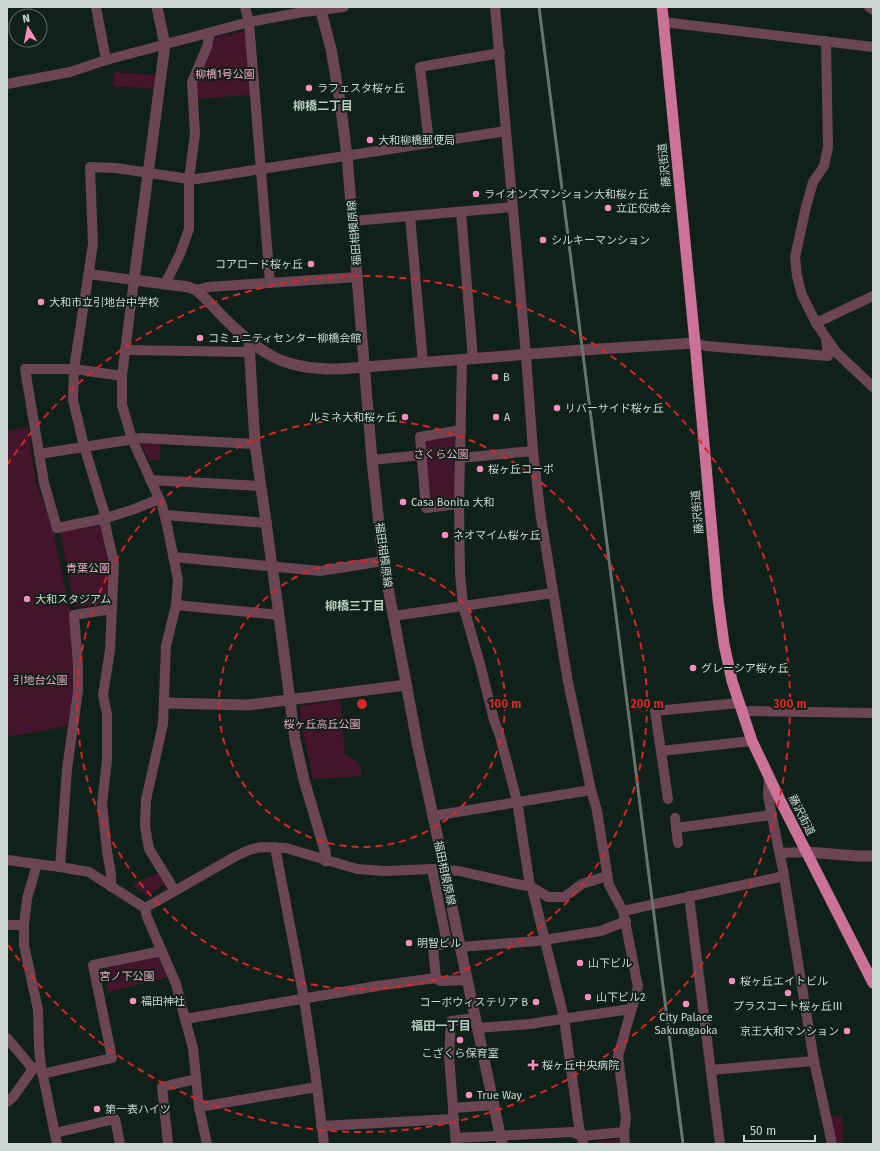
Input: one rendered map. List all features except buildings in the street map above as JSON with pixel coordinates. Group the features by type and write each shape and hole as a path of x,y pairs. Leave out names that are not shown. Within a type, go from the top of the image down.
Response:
{"highway":[{"name":"藤沢街道","path":"662,7 695,343 718,599 724,644 732,681 752,741 806,852 873,983"}],"street":[{"path":"96,7 106,60"},
{"path":"157,7 165,45 122,376 122,405 132,439 165,515 178,580 176,605 166,646 163,724 146,800 145,826 149,849 175,891"},
{"path":"245,7 249,22 262,169 270,284"},
{"path":"7,84 70,72 106,60 249,22 320,8 344,7"},
{"path":"495,7 526,355 533,451 552,593 568,682 591,790 597,811 607,876 609,885 623,911 638,987 618,1056 626,1119 624,1132 625,1144"},
{"path":"869,7 873,10"},
{"name":"福田相模原線","path":"320,8 340,101 347,156 372,460 383,561 406,685 467,980 502,1140"},
{"path":"663,22 873,47"},
{"path":"164,284 180,254 189,229 189,179 195,134 192,82 207,47 210,33"},
{"path":"826,41 828,147 824,166 813,182 795,257 797,276 802,295 816,322 836,352 873,387"},
{"path":"429,143 420,67 500,53"},
{"path":"111,887 111,874 102,804 107,760 107,714 103,695 110,650 114,563 105,524 106,518 84,446 73,400 74,369 93,244 90,167 116,168 189,179 506,131"},
{"path":"353,222 512,207"},
{"path":"461,212 468,359 461,430 459,504 460,573 463,605 517,801 531,887 564,1018 579,1127 583,1140"},
{"path":"410,216 423,363"},
{"path":"89,274 189,287 196,290 250,347 282,361 308,368 339,369 695,343 701,346 828,356 826,337"},
{"path":"196,290 208,287 358,277"},
{"path":"816,322 873,296"},
{"path":"126,350 250,347"},
{"path":"250,347 255,444 273,567 295,740 304,780 325,851 326,861"},
{"path":"122,376 74,369 25,369 44,483 57,528 106,518 132,510 159,499"},
{"path":"459,504 426,508 420,437 461,430"},
{"path":"39,454 141,438 255,444"},
{"path":"460,458 533,451"},
{"path":"372,460 422,455"},
{"path":"150,480 261,486"},
{"path":"165,515 266,523"},
{"path":"174,557 320,571 383,561"},
{"path":"393,616 552,593"},
{"path":"176,605 279,615"},
{"path":"60,867 67,769 78,691 78,665 74,615 112,609"},
{"path":"165,703 239,706 406,685"},
{"path":"668,799 656,711 740,707 873,713"},
{"path":"661,751 752,741"},
{"path":"769,777 768,795 771,815 780,853 814,1061 832,1144"},
{"path":"434,816 517,801 591,790"},
{"path":"678,843 676,823 771,815"},
{"path":"145,908 236,856 249,850 262,847 298,850 326,861 357,869 432,869 459,871 531,887 548,897 564,897 582,884 607,876"},
{"path":"276,847 316,1071 324,1144"},
{"path":"780,853 806,852 873,856"},
{"path":"7,860 89,872 145,908 147,917 176,984 193,1048 199,1107 207,1144"},
{"path":"38,864 27,899 24,925 24,945 38,1010 39,1070 57,1144"},
{"path":"432,869 448,943 433,947 436,978"},
{"path":"623,911 784,876"},
{"path":"689,896 720,1144"},
{"path":"460,944 545,940 601,931 626,922"},
{"path":"7,926 24,925"},
{"path":"7,1102 39,1070 112,1058 93,965 162,951"},
{"path":"185,1019 377,986 436,978 440,981 467,980"},
{"path":"624,1132 583,1140 572,1132 502,1140 455,1141 449,1055 451,1021 530,1024 631,1009"},
{"path":"7,1038 39,1070"},
{"path":"711,1070 814,1061"},
{"path":"168,1144 162,1087 196,1079"},
{"path":"199,1107 317,1087"},
{"path":"453,1108 494,1105"},
{"path":"55,1133 115,1119 120,1144"},
{"path":"321,1126 454,1119"}],"green space":[{"name":"柳橋1号公園","path":"245,31 250,95 197,99 197,82 216,37"},
{"path":"114,72 156,75 155,89 113,86"},
{"name":"引地台公園","path":"28,427 36,483 52,525 71,616 75,684 67,726 7,737 7,431"},
{"name":"さくら公園","path":"455,436 455,501 429,503 425,441"},
{"path":"140,442 161,443 160,460 149,461"},
{"name":"青葉公園","path":"100,525 109,567 108,604 74,607 60,532"},
{"name":"桜ヶ丘高丘公園","path":"340,700 345,754 360,764 362,776 313,779 300,717 300,706"},
{"path":"159,872 165,884 147,896 132,885"},
{"name":"宮ノ下公園","path":"160,956 169,977 108,992 104,969"},
{"path":"841,1116 844,1127 842,1144 836,1144 829,1117"},
{"path":"617,1139 620,1144 593,1144 594,1142"}],"railway":[{"path":"539,7 683,1144"}],"place":[{"name":"ラフェスタ桜ヶ丘","path":"309,88"},
{"name":"大和柳橋郵便局","path":"370,140"},
{"name":"ライオンズマンション大和桜ヶ丘","path":"476,194"},
{"name":"立正佼成会","path":"608,208"},
{"name":"シルキーマンション","path":"543,240"},
{"name":"コアロード桜ヶ丘","path":"311,264"},
{"name":"大和市立引地台中学校","path":"41,302"},
{"name":"コミュニティセンター柳橋会館","path":"200,338"},
{"name":"B","path":"495,377"},
{"name":"リバーサイド桜ヶ丘","path":"557,408"},
{"name":"ルミネ大和桜ヶ丘","path":"405,417"},
{"name":"A","path":"496,417"},
{"name":"桜ヶ丘コーポ","path":"480,469"},
{"name":"Casa Bonita 大和","path":"403,502"},
{"name":"ネオマイム桜ヶ丘","path":"445,535"},
{"name":"大和スタジアム","path":"27,599"},
{"name":"グレーシア桜ヶ丘","path":"693,668"},
{"name":"明智ビル","path":"409,943"},
{"name":"山下ビル","path":"580,963"},
{"name":"桜ヶ丘エイトビル","path":"732,981"},
{"name":"プラスコート桜ヶ丘Ⅲ","path":"788,993"},
{"name":"山下ビル2","path":"588,997"},
{"name":"福田神社","path":"133,1001"},
{"name":"コーポウィステリア B","path":"536,1002"},
{"name":"City Palace Sakuragaoka","path":"686,1004"},
{"name":"京王大和マンション","path":"847,1031"},
{"name":"こざくら保育室","path":"460,1040"},
{"name":"桜ヶ丘中央病院","path":"533,1065"},
{"name":"True Way","path":"469,1095"},
{"name":"第一表ハイツ","path":"97,1109"}],"district":[{"name":"柳橋二丁目","path":"323,106"},
{"name":"柳橋三丁目","path":"355,606"},
{"name":"福田一丁目","path":"441,1026"}]}
